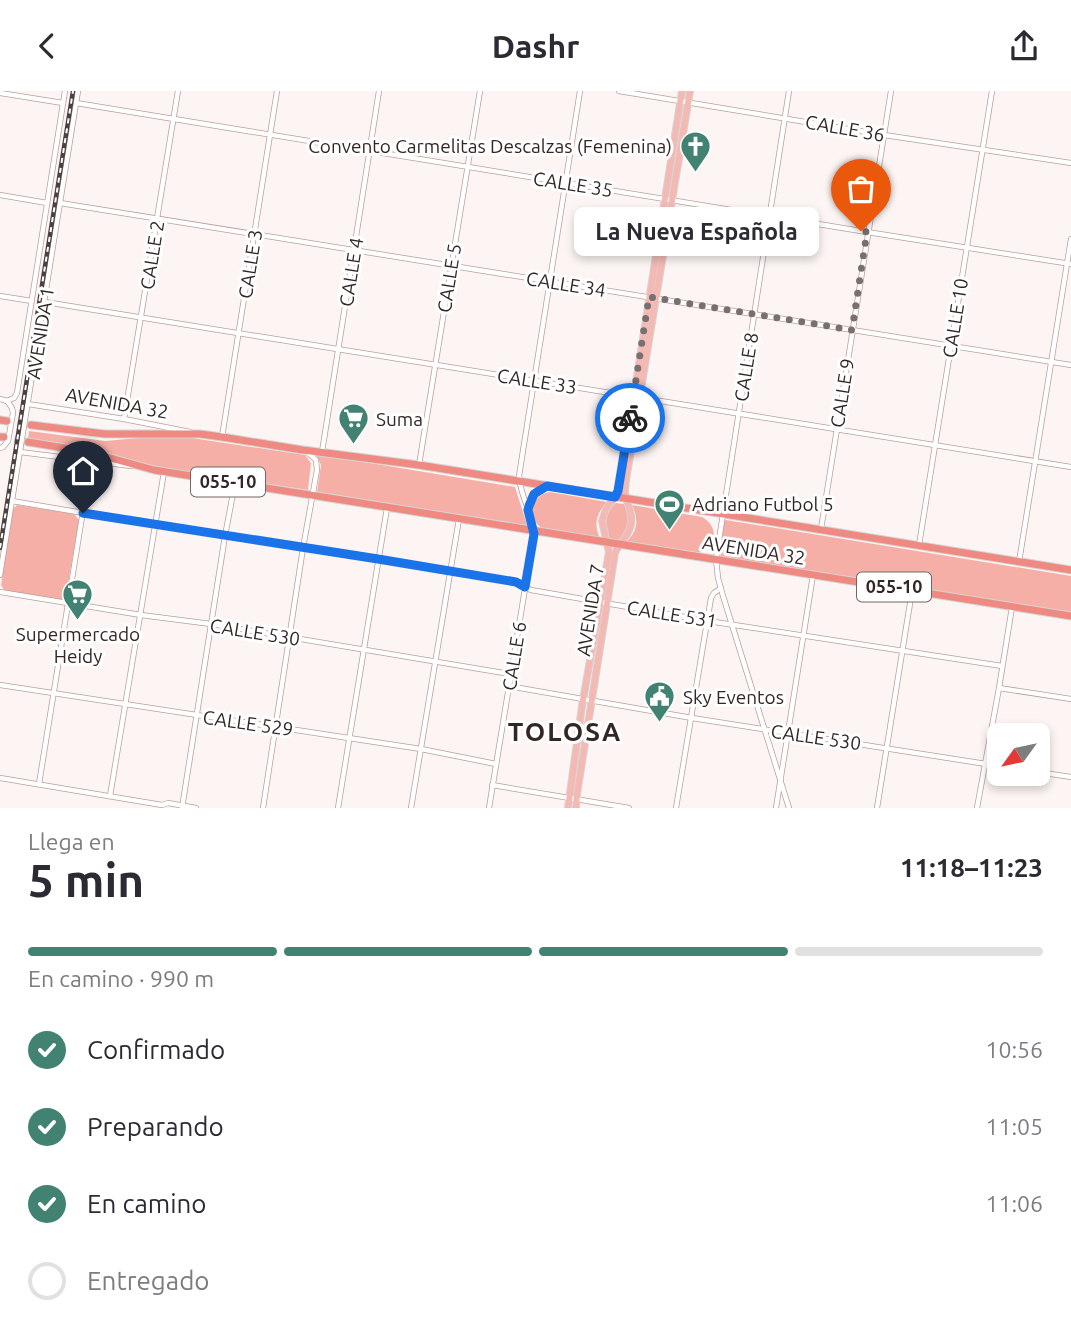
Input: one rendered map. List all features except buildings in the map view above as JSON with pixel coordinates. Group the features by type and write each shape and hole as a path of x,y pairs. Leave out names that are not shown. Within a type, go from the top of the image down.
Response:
{"highway":[{"name":"AVENIDA 32","path":"32,425 105,434 200,434 222,437 419,465 1071,571"},
{"name":"AVENIDA 32","path":"28,442 89,452 164,472 1071,616"},
{"path":"528,510 534,494 547,486"}],"main road":[{"name":"AVENIDA 7","path":"566,808 572,799 603,603 608,543 603,521 606,509 618,491 657,299 681,91"},
{"name":"AVENIDA 7","path":"603,603 615,553 631,524 626,480 649,297 690,91"},
{"name":"AVENIDA 7","path":"572,799 576,808"}],"street":[{"name":"AVENIDA 1","path":"2,447 8,441 13,413 7,401 17,393 65,91"},
{"name":"AVENIDA 1","path":"0,575 78,91"},
{"name":"CALLE 2","path":"124,419 177,91"},
{"name":"CALLE 3","path":"222,437 277,91"},
{"name":"CALLE 4","path":"322,452 379,91"},
{"name":"CALLE 5","path":"419,465 480,91"},
{"name":"CALLE 6","path":"489,808 534,531 519,481 580,91"},
{"name":"CALLE 36","path":"619,91 1071,163"},
{"name":"CALLE 8","path":"789,91 716,559 721,588 789,808"},
{"name":"CALLE 9","path":"820,530 891,91"},
{"name":"CALLE 10","path":"919,546 992,91"},
{"path":"0,93 63,103"},
{"name":"CALLE 35","path":"76,103 1069,264"},
{"path":"0,195 47,203"},
{"name":"CALLE 34","path":"60,203 1071,365"},
{"path":"1020,562 1071,239"},
{"path":"0,296 32,301"},
{"name":"CALLE 33","path":"45,302 1071,467"},
{"path":"0,399 7,401"},
{"name":"AVENIDA 32","path":"28,404 200,434"},
{"path":"263,808 317,465 314,457 303,450"},
{"name":"AVENIDA 32","path":"20,452 143,468"},
{"path":"39,784 91,461"},
{"path":"110,796 164,472"},
{"path":"183,807 235,483"},
{"name":"CALLE 531","path":"12,501 450,570 516,582 531,590 603,603 1002,666"},
{"path":"338,808 387,507"},
{"path":"411,808 459,518"},
{"path":"776,808 813,575"},
{"path":"676,808 712,595 721,588"},
{"path":"877,808 912,590"},
{"name":"CALLE 530","path":"0,592 510,674"},
{"path":"977,808 1012,606"},
{"name":"CALLE 529","path":"0,685 421,749 496,764"},
{"name":"CALLE 530","path":"508,686 985,764"},
{"path":"999,688 1071,699"},
{"path":"1050,774 1071,777"},
{"path":"0,778 163,807 168,803 196,808"},
{"path":"492,785 629,808"}],"shaded area":[{"path":"29,431 105,441 172,435 305,455 311,463 308,490 151,467 98,451 28,439"},
{"path":"316,454 515,487 527,525 526,527 317,492 321,465"},
{"path":"550,492 607,502 597,519 600,538 544,529 538,525 534,520 532,508 538,498"},
{"path":"616,503 624,504 630,518 628,528 618,540 610,539 606,525 607,515"},
{"path":"17,505 74,514 79,520 65,601 5,591 1,585 13,509"},
{"path":"632,505 702,517 714,531 712,542 709,547 697,553 625,543 633,535 636,526"},
{"path":"726,520 1071,576 1071,613 720,558"}],"tunnel":[{"path":"7,421 31,425"},
{"path":"4,437 28,442"}],"railway":[{"path":"0,548 73,91"}],"way so far":[{"path":"630,418 649,297 852,330 867,232 861,231"}],"place":[{"name":"Convento Carmelitas Descalzas (Femenina)","path":"695,173"},
{"name":"La Nueva Española","path":"861,231"},
{"name":"Suma","path":"353,446"},
{"name":"Adriano Futbol 5","path":"669,531"},
{"name":"Supermercado Heidy","path":"78,622"},
{"name":"Sky Eventos","path":"660,724"}],"district":[{"name":"TOLOSA","path":"565,732"}],"route":[{"path":"83,513 450,570 516,582 525,587 534,534 528,510 533,496 547,486 615,497 630,418"}]}
